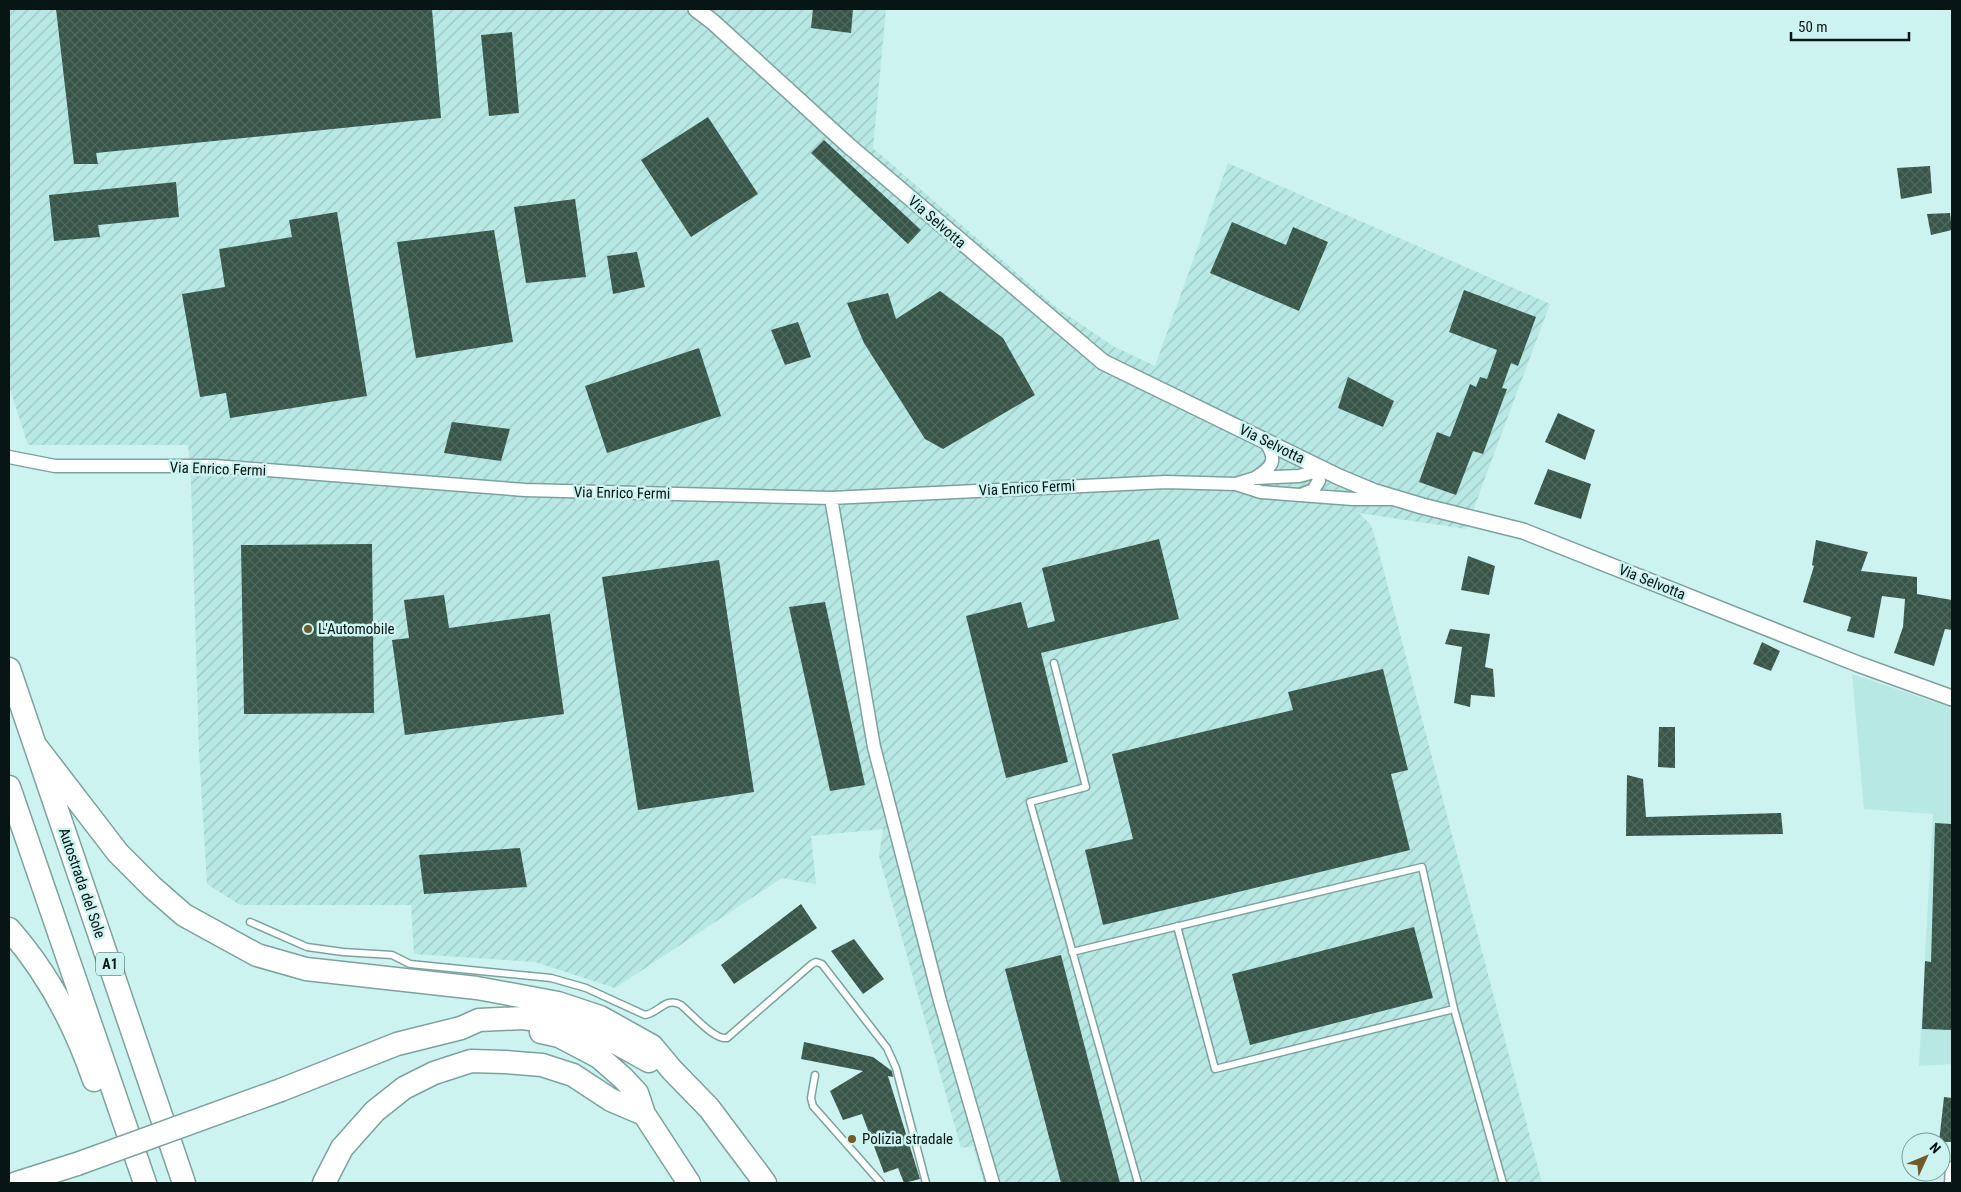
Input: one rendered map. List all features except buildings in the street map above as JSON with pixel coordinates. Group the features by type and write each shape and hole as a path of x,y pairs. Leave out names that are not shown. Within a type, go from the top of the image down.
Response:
{"highway":[{"name":"Autostrada del Sole","path":"9,669 184,1183"},
{"path":"35,745 118,853 152,887 184,915 257,955 306,969 477,988 558,1003 600,1017 639,1037 652,1046 672,1070 709,1108 765,1183"},
{"name":"A1","path":"9,787 142,1174"},
{"path":"9,930 41,969 57,996 76,1034 114,1140 142,1174"},
{"path":"17,1183 77,1164 281,1090 397,1044 461,1028 479,1020 523,1018 569,1024 589,1030 643,1058 672,1070"},
{"path":"461,1028 481,1032 522,1029 539,1031 559,1036 599,1057 623,1078 637,1094 644,1114 689,1183"},
{"path":"324,1183 342,1148 375,1111 404,1088 434,1073 471,1061 542,1065 573,1075 611,1100 644,1114"}],"street":[{"name":"Via Selvotta","path":"696,9 849,146 1103,362 1315,465 1375,492 1523,530 1858,664 1952,698"},
{"name":"Via Enrico Fermi","path":"1255,478 1267,470 1273,462 1272,451 1266,441"},
{"name":"Via Enrico Fermi","path":"9,457 54,466 214,466 525,490 831,498 1166,482 1236,484 1261,492 1353,499 1401,500"},
{"name":"Via Enrico Fermi","path":"1236,484 1255,478 1299,476 1310,473 1315,465"},
{"path":"1300,495 1313,490 1319,481 1315,465"},
{"path":"831,498 874,747 940,1001 993,1183"},
{"path":"1951,1183 1952,1168"}],"lane":[{"path":"1054,663 1086,787 1030,802 1138,1183"},
{"path":"1072,952 1422,867 1454,1009 1503,1183"},
{"path":"250,922 307,947 323,950 392,955 410,964 551,978 605,996 645,1015 652,1014 669,1002 675,1001 682,1004 715,1036 722,1039 727,1038 812,964 816,962 822,964 887,1048 896,1068 926,1183"},
{"path":"1177,926 1214,1069 1454,1009"},
{"path":"816,1075 811,1098 813,1106 881,1183"}],"shaded area":[{"path":"9,9 886,9 873,148 1057,308 1113,346 1155,366 1228,163 1550,304 1466,529 1359,513 1371,525 1376,541 1542,1183 984,1183 973,1146 961,1148 879,856 883,829 811,836 816,884 782,878 615,988 535,962 414,954 411,905 240,905 207,884 199,751 191,482 188,445 28,445 9,386"},
{"path":"1852,674 1952,708 1952,1064 1919,1066 1933,814 1864,809"}],"place":[{"name":"L'Automobile","path":"308,629"},
{"name":"Polizia stradale","path":"852,1139"}]}
